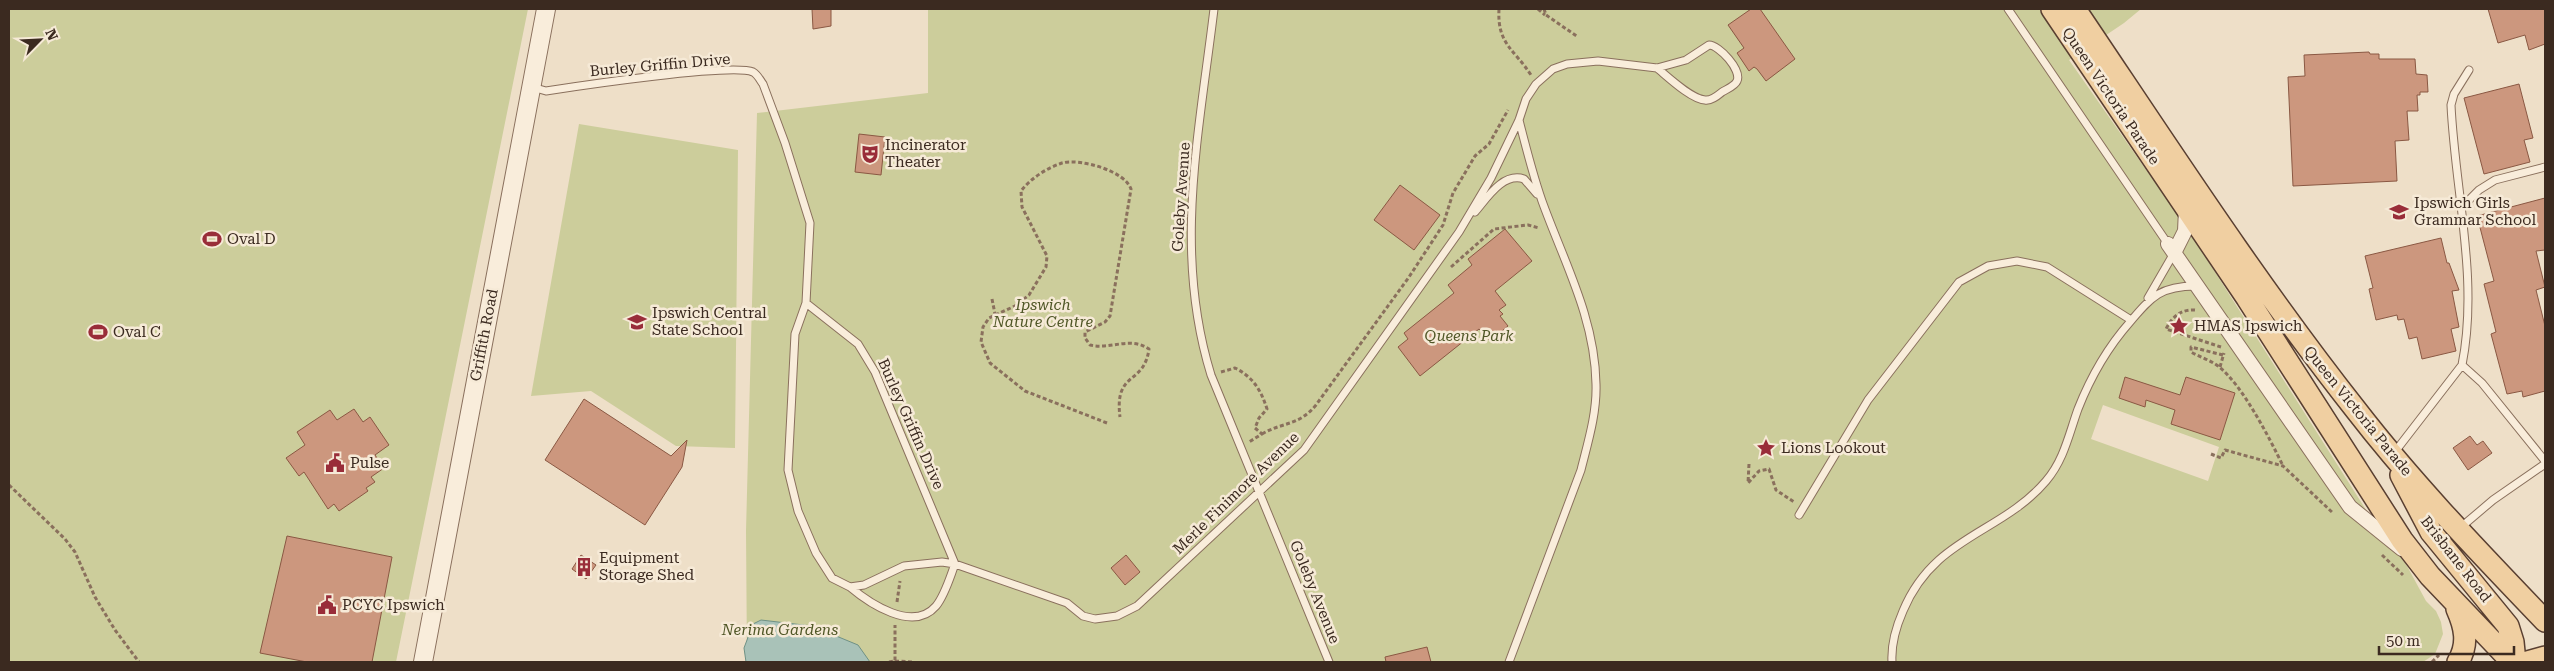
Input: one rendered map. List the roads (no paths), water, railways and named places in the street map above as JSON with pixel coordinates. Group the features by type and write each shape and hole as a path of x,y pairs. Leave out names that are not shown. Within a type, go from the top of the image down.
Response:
{"main road":[{"name":"Queen Victoria Parade","path":"2052,9 2185,206 2416,559 2454,602 2513,662"},
{"name":"Queen Victoria Parade","path":"2075,9 2276,305 2356,412 2457,530 2545,621"},
{"name":"Brisbane Road","path":"2392,455 2416,506 2431,532 2508,626 2513,642 2513,662"},
{"path":"2454,602 2465,634 2464,649 2458,662"},
{"path":"2527,662 2545,657"}],"street":[{"name":"Griffith Road","path":"423,662 546,9"},
{"path":"2171,249 2185,231 2185,206"},
{"name":"Queen Victoria Parade","path":"2171,249 2350,507 2362,519 2416,559"}],"lane":[{"name":"Goleby Avenue","path":"1214,9 1190,233 1193,299 1199,337 1211,376 1260,490 1329,662"},
{"path":"2008,9 2171,249 2142,306"},
{"path":"1519,120 1526,99 1536,84 1553,70 1567,64 1598,61 1657,68 1686,60 1709,45 1715,45 1720,48 1738,73 1738,78 1736,83 1712,99 1705,100 1695,96 1657,68"},
{"path":"2392,455 2462,365 2468,335 2468,310 2451,105 2454,94 2469,70"},
{"name":"Burley Griffin Drive","path":"532,87 546,91 716,71 752,72 757,76 763,84 785,143 810,223 806,303 858,344 875,372 955,564"},
{"name":"Merle Finimore Avenue","path":"1508,662 1581,470 1595,408 1595,367 1590,331 1584,307 1542,201 1519,120"},
{"name":"Merle Finimore Avenue","path":"1459,232 1491,178 1519,120"},
{"path":"2460,208 2479,190 2495,180 2545,167"},
{"name":"Merle Finimore Avenue","path":"850,587 864,585 904,566 926,563 955,564 1067,603 1083,616 1095,619 1117,616 1136,606 1304,450 1459,232 1482,204 1506,180 1524,179 1542,201"},
{"path":"1799,515 1868,400 1959,282 1988,266 2017,260 2048,267 2131,320"},
{"path":"1892,662 1897,626 1908,600 1927,570 1956,544 2024,502 2046,480 2064,452 2079,408 2096,368 2110,346 2142,306 2162,291 2196,286"},
{"path":"806,303 795,334 788,470 798,511 816,553 832,578 850,587 868,602 885,612 908,616 922,614 935,606 955,564"},
{"path":"2457,530 2493,500 2545,462 2482,383 2462,365"}],"place":[{"name":"Incinerator Theater","path":"870,154"},
{"name":"Ipswich Girls Grammar School","path":"2399,212"},
{"name":"Oval D","path":"212,239"},
{"name":"Ipswich Central State School","path":"637,322"},
{"name":"HMAS Ipswich","path":"2179,326"},
{"name":"Oval C","path":"98,332"},
{"name":"Lions Lookout","path":"1766,448"},
{"name":"Pulse","path":"335,463"},
{"name":"Equipment Storage Shed","path":"584,567"},
{"name":"PCYC Ipswich","path":"327,605"}],"park label":[{"name":"Ipswich Nature Centre","path":"1043,314"},
{"name":"Queens Park","path":"1469,336"},
{"name":"Nerima Gardens","path":"780,630"}]}
